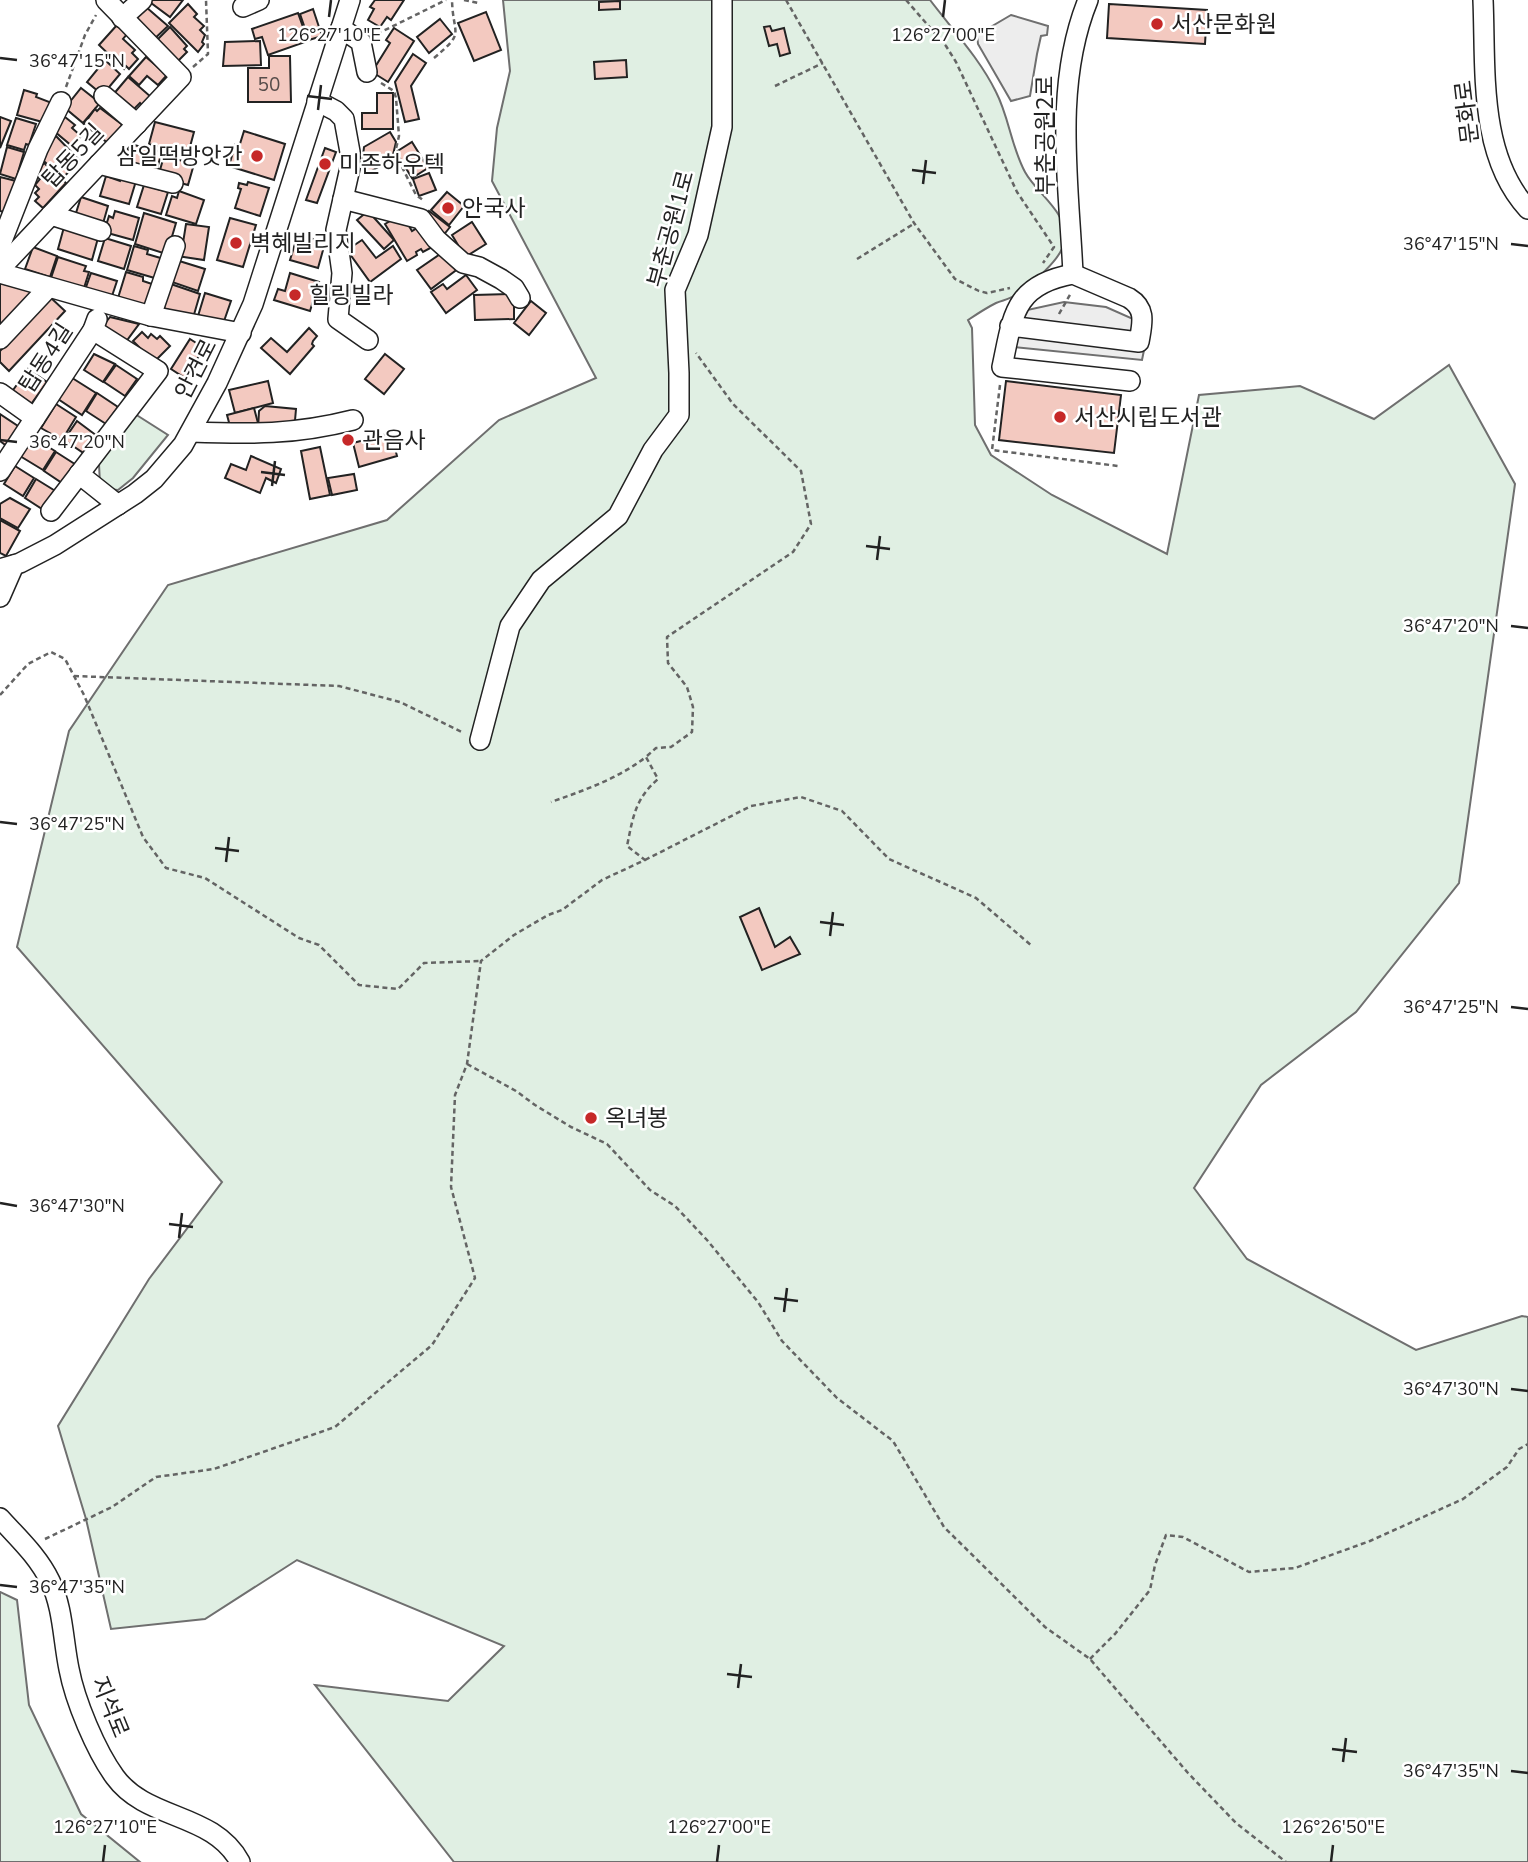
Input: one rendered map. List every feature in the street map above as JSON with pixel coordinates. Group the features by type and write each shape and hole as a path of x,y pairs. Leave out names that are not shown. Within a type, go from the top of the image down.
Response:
{"street":[{"path":"122,18 142,0"},
{"name":"안견로","path":"7,567 55,545 154,479 191,432 241,333 261,283 350,0"},
{"name":"부춘공원1로","path":"480,740 510,626 541,580 618,516 653,450 679,415 675,290 698,234 722,127 722,0"},
{"name":"부춘공원2로","path":"1073,274 1066,118 1067,77 1074,40 1088,0"},
{"name":"문화로","path":"1483,0 1490,128 1502,167 1526,204"},
{"path":"102,6 122,18 181,77"},
{"path":"341,29 361,42 367,72"},
{"name":"탑동5길","path":"0,271 181,77"},
{"path":"104,96 138,124"},
{"path":"317,101 336,111 346,123 351,162 336,230 342,273 338,319 368,340"},
{"name":"탑동5길","path":"0,246 4,228 61,102"},
{"path":"99,164 173,184"},
{"path":"343,199 421,219 436,239 463,263 479,267 501,279 514,288 520,298"},
{"path":"51,215 101,231"},
{"path":"151,316 175,246"},
{"name":"탑동4길","path":"0,271 48,289 103,304 241,333"},
{"path":"1010,326 1139,342 1143,317 1136,302 1073,274 1050,279 1029,293 1016,308 1010,326 1002,367 1129,381"},
{"path":"0,339 48,289"},
{"name":"탑동4길","path":"0,471 93,330 103,304"},
{"path":"51,511 158,371 93,330"},
{"path":"0,393 35,418"},
{"path":"191,432 284,433 353,421"},
{"path":"79,474 118,505"},
{"path":"0,597 7,567"},
{"name":"지석로","path":"0,1518 33,1554 50,1581 58,1607 74,1693 113,1775 134,1797 216,1834 232,1849 240,1862"}],"path":[{"path":"181,77 208,54 206,0"},
{"path":"361,42 446,0"},
{"path":"434,58 455,41 457,32 452,21 452,0"},
{"path":"464,0 478,3"},
{"path":"786,0 915,223 955,279 972,290 987,293 1016,285"},
{"path":"906,0 946,46 956,62 1012,183 1054,247 1040,266"},
{"path":"61,102 85,35 102,6"},
{"path":"775,86 823,63"},
{"path":"367,72 385,88 394,91 399,136 396,153 416,195 424,202 415,218"},
{"path":"857,259 915,223"},
{"path":"1052,332 1073,289 1073,274"},
{"path":"551,802 627,771 656,748 671,747 692,733 693,706 687,687 668,663 667,637 793,552 811,524 801,471 733,404 677,328"},
{"path":"1002,367 992,450 1118,466"},
{"path":"0,695 28,664 51,652 65,659 84,695 143,837 166,868 205,878 299,938 319,945 359,985 398,989 424,963 481,961 514,935 562,910 602,880 751,806 801,797 842,811 889,859 976,898 1032,946"},
{"path":"74,676 339,686 400,702 480,740"},
{"path":"645,860 628,846 635,811 643,792 658,779 646,757"},
{"path":"38,1540 46,1539 112,1507 156,1476 214,1469 335,1427 432,1345 475,1278 451,1187 456,1094 467,1064 481,961"},
{"path":"467,1064 516,1091 571,1127 607,1144 650,1190 675,1206 758,1302 782,1341 837,1398 893,1441 944,1527 1045,1627 1090,1658 1188,1773 1226,1813 1286,1862"},
{"path":"1090,1658 1115,1634 1150,1590 1154,1565 1166,1535 1183,1537 1249,1572 1296,1567 1370,1541 1463,1499 1507,1466 1519,1449 1528,1444"}],"green space":[{"path":"503,0 930,0 974,56 989,80 1000,102 1025,172 1057,212 1065,230 1063,248 1045,271 1013,297 992,305 968,320 972,328 975,425 991,455 1052,495 1167,554 1199,395 1300,386 1374,419 1449,365 1515,484 1459,883 1356,1012 1261,1085 1194,1188 1247,1259 1416,1350 1522,1316 1528,1317 1528,1862 454,1862 315,1685 448,1701 504,1646 297,1560 205,1619 111,1629 86,1519 58,1426 149,1279 222,1182 17,947 69,731 168,585 387,520 499,420 596,378 492,181 497,128 510,71"},
{"path":"135,414 168,435 133,478 118,490 106,489 100,484 99,464"},
{"path":"0,1592 17,1600 29,1705 81,1814 140,1862 0,1862"}],"shaded area":[{"path":"1011,15 1048,26 1047,35 1041,36 1030,96 1011,101 978,44 977,35"},
{"path":"1064,302 1106,307 1149,326 1142,360 1014,347 1018,312"}],"building":[{"path":"147,0 183,0 170,17"},
{"path":"375,0 404,0 391,20 387,17 380,27 368,20 374,9 370,7"},
{"path":"620,1 620,9 599,10 599,2"},
{"path":"188,4 197,14 194,17 204,26 200,30 205,35 202,42 204,44 198,52 169,23"},
{"name":"서산문화원","path":"1109,4 1207,10 1205,44 1107,38"},
{"path":"146,7 168,26 150,43 130,23"},
{"path":"313,9 322,36 309,40 300,14"},
{"path":"486,12 501,50 474,61 458,23"},
{"path":"298,13 308,41 268,55 262,37 255,39 252,29"},
{"path":"440,19 452,34 429,53 417,37"},
{"path":"117,25 127,34 123,39 135,50 132,53 138,59 129,69 126,66 124,69 99,45"},
{"path":"770,26 772,31 784,28 790,53 780,56 777,44 769,46 764,27"},
{"path":"170,27 187,46 184,49 187,52 173,66 152,45"},
{"path":"394,28 414,41 388,82 372,72 390,43 386,40"},
{"path":"260,41 261,65 223,66 225,42"},
{"path":"413,54 426,63 411,86 419,119 405,122 395,82"},
{"path":"269,56 290,56 291,102 248,102 248,68 269,68"},
{"path":"146,57 167,75 158,85 147,76 139,85 129,76"},
{"path":"105,60 120,74 105,92 99,92 87,82"},
{"path":"626,60 627,77 595,79 594,62"},
{"path":"128,77 151,97 143,106 140,103 131,112 112,96"},
{"path":"81,88 100,103 83,123 65,108"},
{"path":"24,90 52,103 46,123 17,115"},
{"path":"377,93 393,93 393,129 362,129 362,113 377,113"},
{"path":"100,108 124,126 109,144 84,124 95,109 97,111"},
{"path":"0,117 11,121 0,148"},
{"path":"65,117 75,125 72,128 81,136 72,146 54,131"},
{"path":"16,118 36,124 29,145 26,144 24,150 7,145"},
{"path":"155,122 194,132 188,154 149,144"},
{"name":"삼일떡방앗간","path":"244,131 285,144 274,180 229,166 235,145 239,147"},
{"path":"390,132 396,142 392,159 368,173 362,164 364,147"},
{"path":"56,136 79,160 63,178 38,156"},
{"path":"412,142 428,168 412,178 396,152"},
{"path":"134,145 162,152 155,175 122,166 126,149 133,151"},
{"path":"7,147 24,152 16,179 0,174"},
{"name":"미존하우텍","path":"325,148 336,152 317,203 306,200"},
{"path":"164,156 194,164 188,185 158,177"},
{"path":"44,163 66,183 43,208 35,201 39,197 35,193 39,189 35,185 40,179 34,174"},
{"path":"429,173 436,190 419,196 413,179"},
{"path":"106,176 120,181 121,177 136,181 129,204 100,196"},
{"path":"0,177 16,181 7,213 0,211"},
{"path":"248,182 269,188 260,216 235,208 241,189 238,188 239,183 247,185"},
{"path":"144,185 168,192 161,214 137,207"},
{"path":"179,191 204,200 196,224 166,215 172,196 177,198"},
{"name":"안국사","path":"447,192 464,206 449,225 431,210"},
{"path":"81,197 108,206 102,227 76,213"},
{"path":"115,211 139,218 133,240 104,232 109,216 113,218"},
{"path":"368,211 394,240 384,249 357,220"},
{"path":"429,211 450,227 442,237 424,217"},
{"path":"144,213 176,223 168,250 163,253 135,244"},
{"path":"402,214 412,231 422,225 434,246 423,252 421,249 407,261 385,224"},
{"name":"벽혜빌리지","path":"230,218 256,225 243,267 217,260"},
{"path":"472,222 486,244 462,259 452,235"},
{"path":"186,224 209,227 204,260 177,256 183,243"},
{"path":"64,227 98,238 92,260 58,249"},
{"path":"298,234 325,243 318,268 290,260"},
{"path":"105,238 131,246 124,269 98,261"},
{"path":"362,240 376,258 393,246 401,259 370,282 347,250"},
{"path":"134,246 148,250 147,254 164,259 158,279 127,270"},
{"path":"33,247 57,256 50,277 25,269"},
{"path":"446,250 459,268 431,289 417,270"},
{"path":"58,257 86,266 84,271 89,272 84,288 51,278"},
{"path":"176,260 205,269 198,291 169,281"},
{"path":"126,272 143,277 143,281 152,284 151,308 118,298"},
{"path":"91,273 117,281 111,299 85,290"},
{"name":"힐링빌라","path":"290,273 319,282 310,311 274,300 278,289 285,291"},
{"path":"466,275 477,290 446,313 431,292 443,284 447,289"},
{"path":"165,282 200,294 193,318 157,306"},
{"path":"0,283 34,292 0,328"},
{"path":"205,293 231,301 223,324 198,316"},
{"path":"514,294 514,319 475,320 474,295"},
{"path":"50,297 65,311 9,371 0,362 0,351"},
{"path":"531,301 546,313 529,335 514,323"},
{"path":"110,317 139,324 125,343 103,326"},
{"path":"309,328 317,336 312,344 314,346 290,374 261,348 271,338 287,352"},
{"path":"142,332 148,338 151,334 157,339 160,336 170,346 154,362 133,341"},
{"path":"190,339 204,348 185,378 171,369"},
{"path":"94,354 115,364 103,382 84,370"},
{"path":"385,354 404,369 384,394 365,379"},
{"path":"116,365 137,379 125,396 104,382"},
{"path":"28,369 47,382 29,407 11,393"},
{"path":"69,376 96,393 82,415 55,397"},
{"path":"268,381 273,403 235,413 229,390"},
{"name":"서산시립도서관","path":"1006,381 1121,395 1114,453 999,440"},
{"path":"97,393 118,407 106,424 86,411"},
{"path":"56,404 76,417 62,440 41,428"},
{"path":"265,406 296,409 294,432 258,429 259,411"},
{"path":"254,408 258,423 231,430 227,415"},
{"path":"0,414 21,428 8,447 0,441"},
{"path":"77,421 97,436 85,454 64,440"},
{"path":"391,433 397,456 359,467 353,443"},
{"path":"32,437 55,451 43,470 20,456"},
{"path":"320,447 330,495 310,499 301,451"},
{"path":"56,452 81,468 68,487 44,471"},
{"path":"251,456 281,469 276,483 266,478 260,493 225,478 231,464 246,470"},
{"path":"15,466 34,478 23,496 4,484"},
{"path":"354,474 357,490 332,495 328,478"},
{"path":"36,479 57,492 45,511 25,498"},
{"path":"10,498 30,509 18,528 0,518 0,504"},
{"path":"0,520 20,531 6,556 0,553"},
{"path":"759,908 775,947 790,937 800,954 762,970 740,917"}],"place":[{"name":"서산문화원","path":"1157,24"},
{"name":"삼일떡방앗간","path":"257,156"},
{"name":"미존하우텍","path":"325,164"},
{"name":"안국사","path":"448,208"},
{"name":"벽혜빌리지","path":"236,243"},
{"name":"힐링빌라","path":"295,295"},
{"name":"서산시립도서관","path":"1060,417"},
{"name":"관음사","path":"348,440"},
{"name":"옥녀봉","path":"591,1118"}]}
